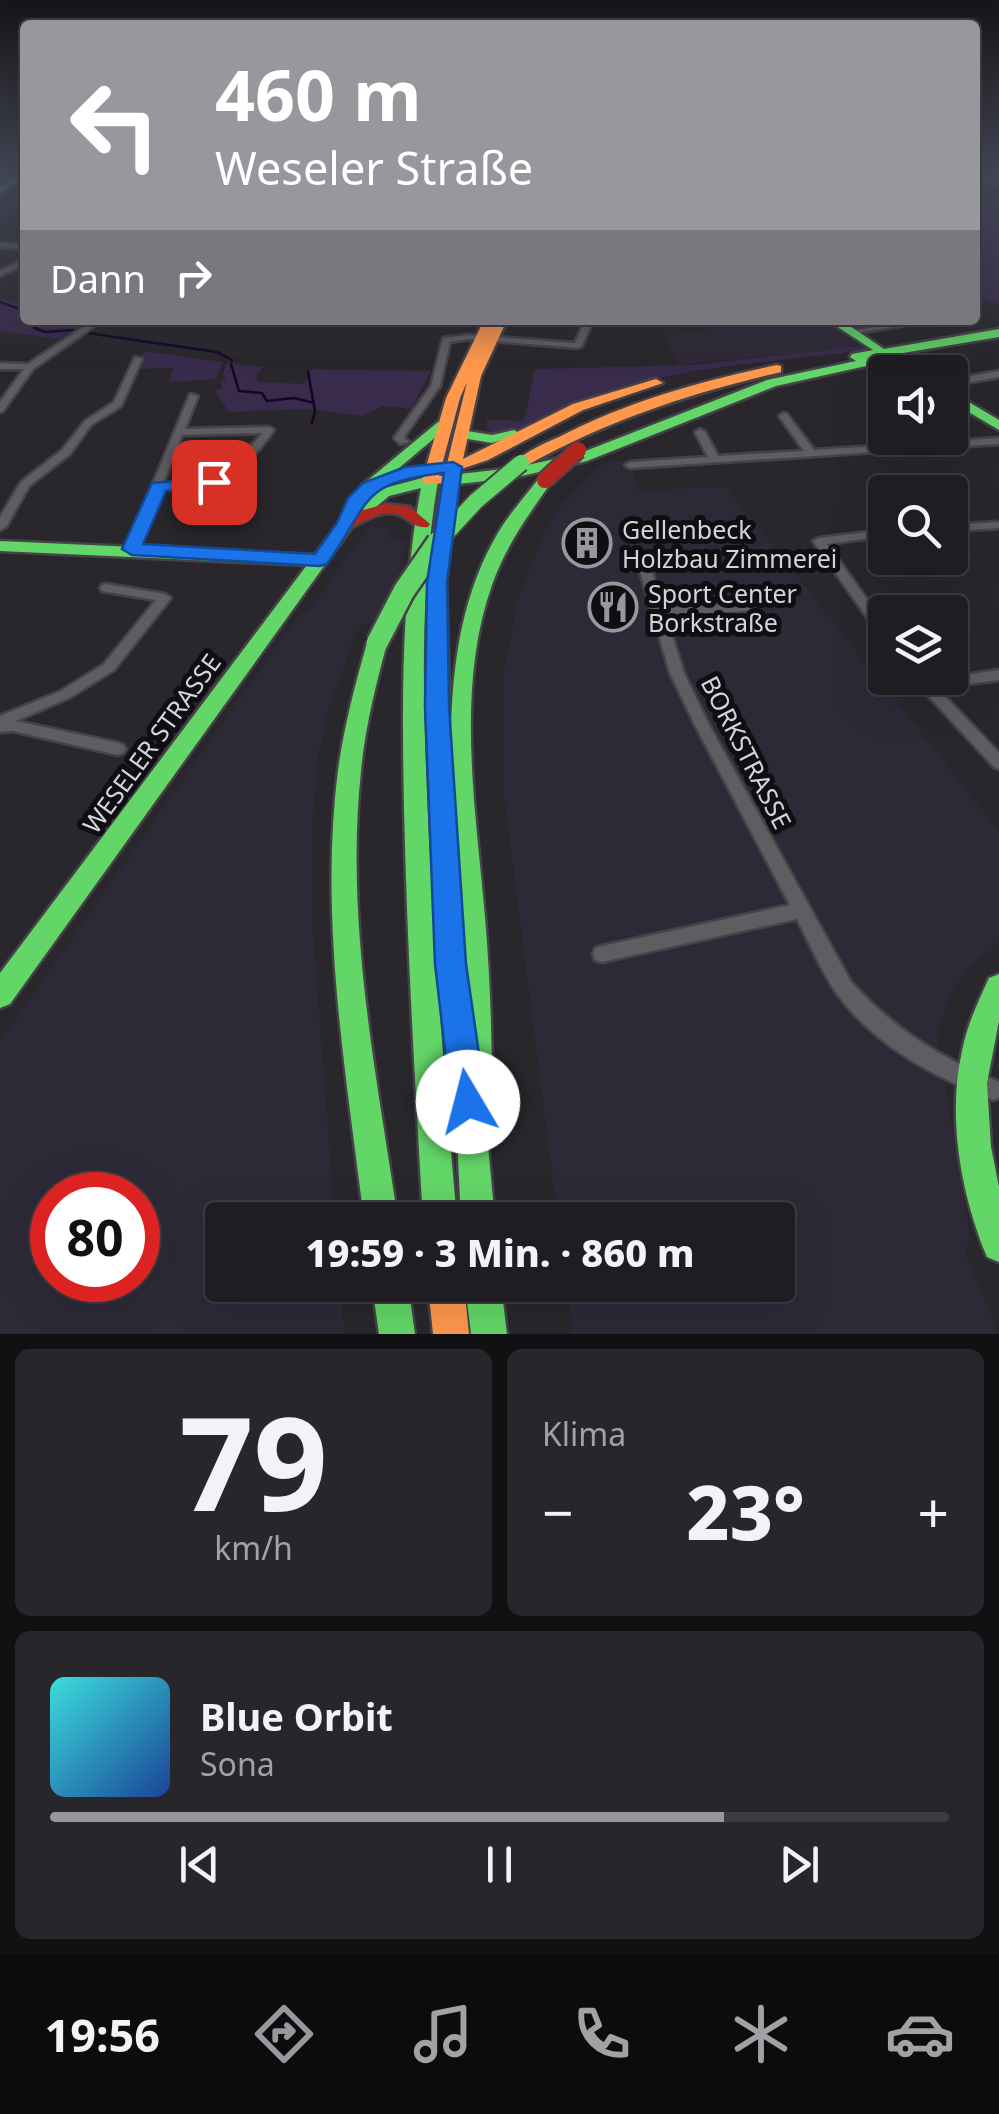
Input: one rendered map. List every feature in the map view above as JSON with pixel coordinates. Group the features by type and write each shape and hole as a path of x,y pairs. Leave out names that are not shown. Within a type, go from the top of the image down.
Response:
{"main road":[{"path":"842,326 875,355 999,336"},
{"path":"439,1202 416,840 413,604 422,524 442,474 472,369 490,329"},
{"path":"442,474 596,400 668,380 999,336"},
{"path":"474,1137 482,1041 468,850 464,712 477,606 507,530 544,480 578,450 630,418 690,396 868,356"},
{"path":"369,486 396,474 513,473 582,458 772,383 868,357"},
{"path":"379,1202 354,1003 343,823 350,740 360,692 376,644 404,585 438,537 478,496 521,463 581,429 652,400 731,378 829,360"},
{"path":"968,406 999,426"},
{"path":"369,486 383,470 452,429 492,440 547,422"},
{"path":"442,474 437,706 451,964 474,1137 477,1202"},
{"name":"WESELER STRASSE","path":"0,995 346,524 367,500 381,492 442,474"},
{"name":"WESELER STRASSE","path":"346,524 357,498 369,486"},
{"path":"346,524 372,509 392,506 414,513 422,524"},
{"path":"2,544 320,560"},
{"path":"999,987 978,1036 982,1085 975,1163 999,1245"},
{"path":"392,1302 397,1334"},
{"path":"448,1302 451,1334"},
{"path":"485,1302 488,1334"}],"street":[{"path":"0,409 30,367 91,325"},
{"path":"404,442 398,438 435,386 445,341 490,329 578,346 586,325"},
{"path":"2,544 25,484 66,452 88,423 118,404 138,359"},
{"path":"0,366 30,367"},
{"path":"968,379 999,374"},
{"path":"132,549 194,396"},
{"path":"784,416 812,454"},
{"path":"181,432 282,429"},
{"path":"159,486 199,485 228,476 269,430"},
{"path":"700,432 714,459"},
{"path":"968,444 999,442"},
{"path":"630,465 868,451"},
{"path":"968,527 999,525"},
{"path":"868,535 822,538 820,547 868,611"},
{"name":"BORKSTRASSE","path":"651,558 645,568 678,673 844,988 870,1017 914,1054 982,1085"},
{"path":"0,729 109,668 166,598 106,588"},
{"path":"659,612 747,607"},
{"path":"968,677 999,675"},
{"path":"936,695 999,763"},
{"path":"0,729 118,749"},
{"path":"602,954 802,910"}],"shaded area":[{"path":"980,237 999,237 999,304 980,298"},
{"path":"0,298 20,303 20,325 83,325 59,339 0,331"},
{"path":"720,325 828,325 860,346 677,365 664,335 721,328"},
{"path":"860,346 869,349 655,378 587,398 522,428 487,430 487,420 524,421 535,369 693,365"},
{"path":"144,351 223,362 216,379 169,382 173,368 136,369"},
{"path":"227,363 263,367 255,377 259,382 305,384 311,369 431,371 411,409 383,406 361,416 308,409 229,412 215,391 223,387 220,383 226,378 223,375"},
{"path":"630,461 639,491 725,486 868,666 868,695 891,695 999,831 999,941 968,970 950,995 937,1034 970,1239 965,1253 999,1334 573,1334 568,1302 795,1302 795,1202 556,1202 503,788 503,678 518,598 545,531 560,506 607,462"},
{"path":"370,526 392,529 387,538 405,541 394,614 360,627 355,635 328,711 318,757 312,830 313,933 334,1202 205,1202 205,1302 341,1302 344,1334 0,1334 0,1041 293,623 312,606"}],"waterway":[{"path":"0,302 20,309"},
{"path":"38,325 34,328 46,332 73,330"},
{"path":"87,333 217,352 232,360"},
{"path":"231,364 239,391 262,393 267,401 294,398 314,403"},
{"path":"308,372 314,403"},
{"path":"312,423 314,403"}],"traffic: fast":[{"path":"841,325 878,348"},
{"path":"856,357 999,333"},
{"path":"477,1202 473,1137 451,964 437,706 437,582 451,480 513,473 582,458 772,383 868,362"},
{"path":"968,406 999,426"},
{"path":"369,486 443,425"},
{"path":"461,434 492,439 514,434"},
{"path":"377,643 404,591 437,544 476,501 521,463"},
{"path":"477,1092 475,959 463,790 464,686 470,636 482,587 501,542 545,480"},
{"path":"0,995 346,524 383,493 430,481"},
{"path":"430,481 415,595 414,709 422,948 439,1202"},
{"path":"0,546 320,560"},
{"path":"377,643 350,767 345,894 352,1003 379,1202"},
{"path":"999,987 985,1019 972,1083 975,1147 999,1245"},
{"path":"392,1302 397,1334"},
{"path":"485,1302 489,1334"}],"traffic: slow":[{"path":"488,325 453,398 430,481 451,480 475,376 499,325"},
{"path":"521,463 644,405 777,369"},
{"path":"453,467 483,457 578,407 656,383"},
{"path":"448,1302 451,1334"}],"traffic: jam":[{"path":"545,480 578,450"},
{"path":"346,524 385,509 404,511 422,524"}],"place":[{"name":"Gellenbeck Holzbau Zimmerei","path":"587,543"},
{"name":"Sport Center Borkstraße","path":"613,607"}],"route":[{"path":"214,482 159,486 132,549 320,560 346,524 357,498 369,486 405,472 453,467 437,582 437,706 451,964 468,1102"}]}
